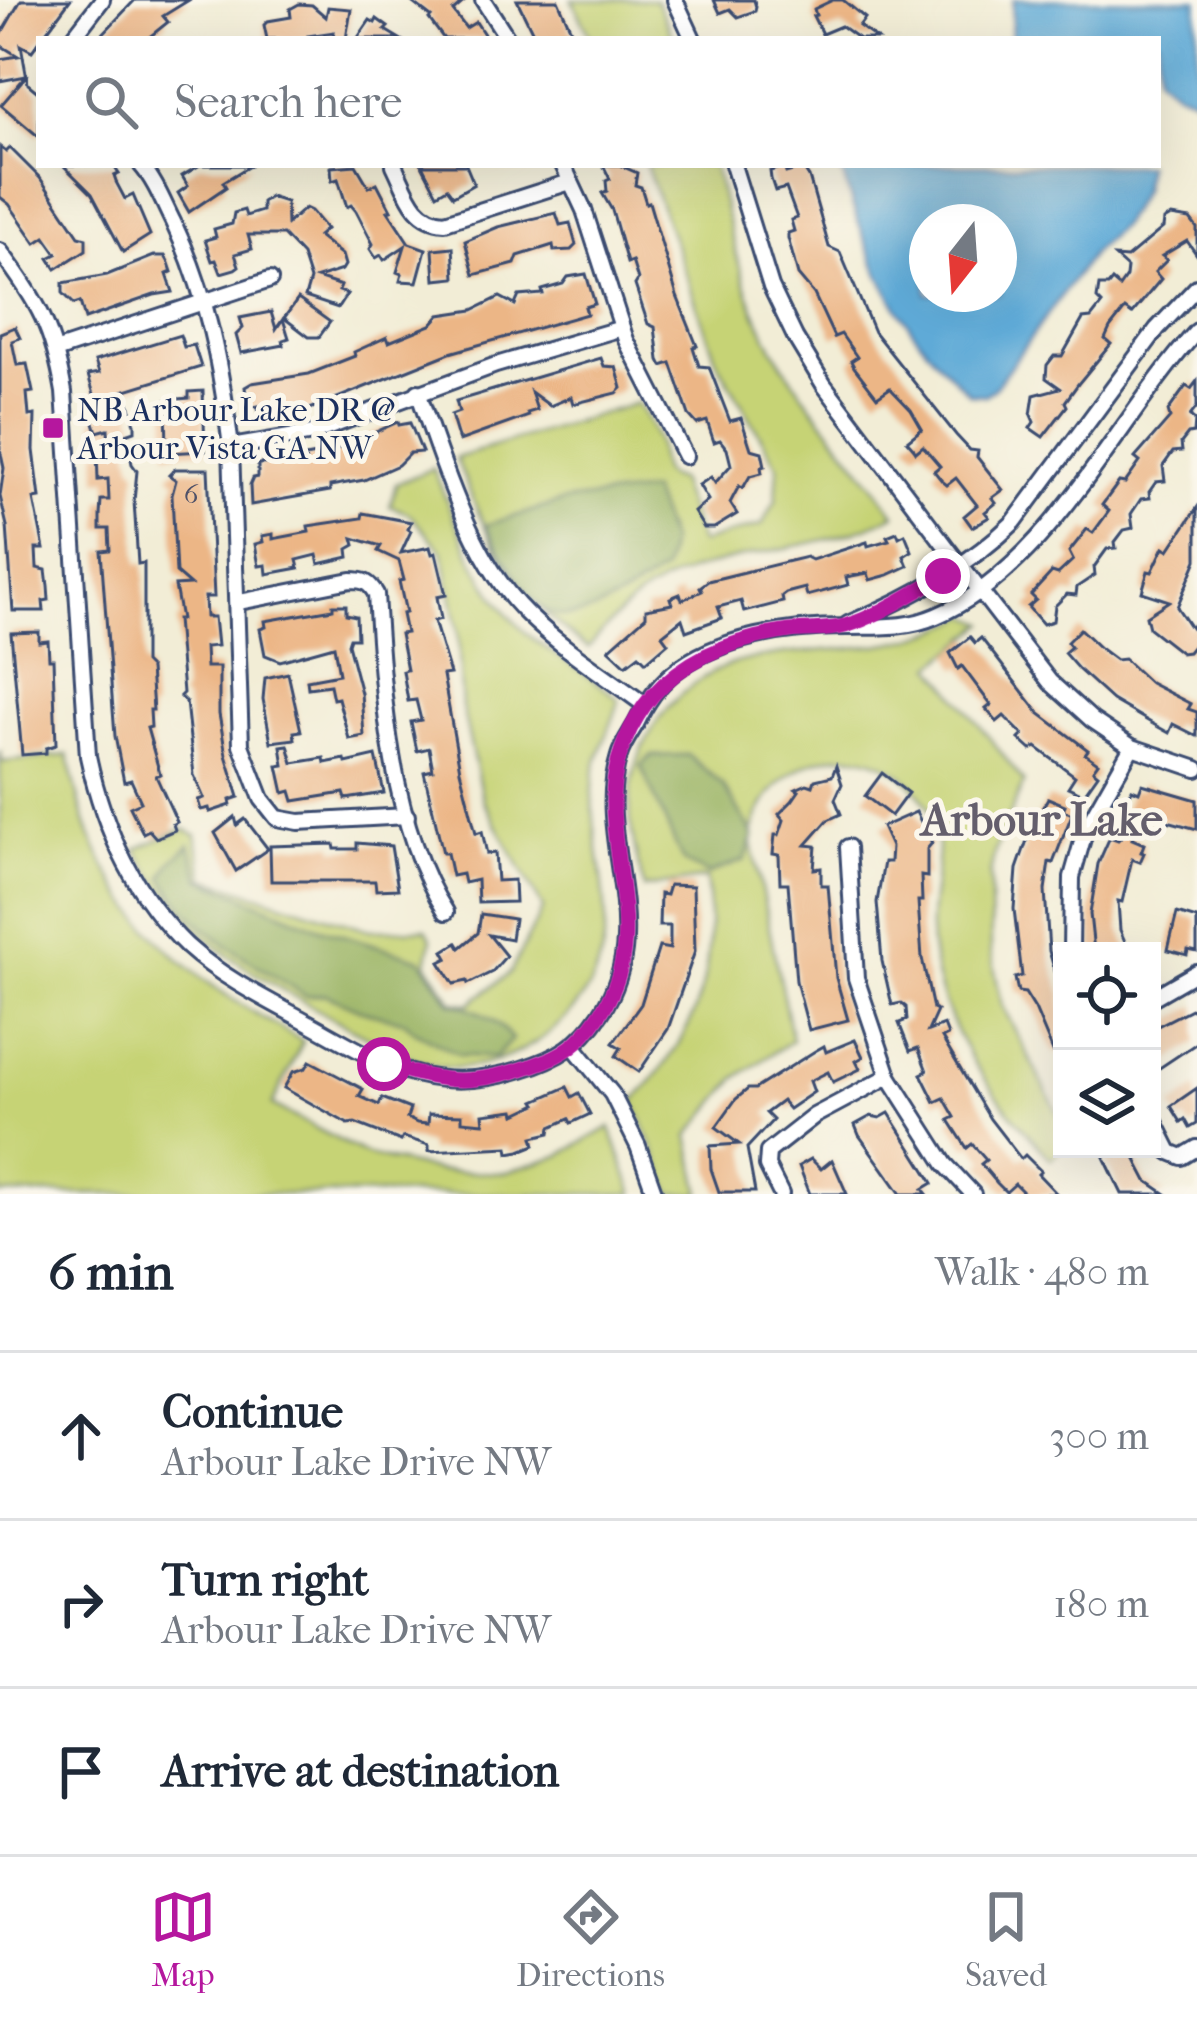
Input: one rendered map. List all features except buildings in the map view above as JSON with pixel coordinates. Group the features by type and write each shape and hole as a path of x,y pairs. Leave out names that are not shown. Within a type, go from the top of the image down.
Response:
{"street":[{"path":"74,36 102,0"},
{"path":"484,0 506,36"},
{"path":"676,0 692,36"},
{"path":"151,168 207,304 219,354 231,447 241,745 262,799 277,818 299,822 407,816"},
{"path":"396,168 420,215 431,221 446,222 570,182"},
{"path":"564,168 584,210 622,328 685,456"},
{"path":"734,168 772,287 824,385 1050,682 1092,720 1132,746 1197,769"},
{"path":"0,250 26,285 58,350 88,756 111,836 148,900 188,946 233,979 384,1064 432,1080 476,1082 560,1057 574,1047 617,986 625,945 625,899 613,796 619,755 645,705 673,673 703,655 749,638 844,626 895,628 937,616 980,589 1036,542 1197,331"},
{"path":"58,350 270,280"},
{"path":"844,626 883,610 962,565 1014,522 1157,329 1197,287"},
{"path":"231,447 313,433 418,392 622,328"},
{"path":"418,392 452,486 494,572 524,612 645,705"},
{"path":"1096,413 1118,434"},
{"path":"239,602 351,580 371,586 376,594 383,701 407,816 424,878 446,912"},
{"path":"1071,942 1072,877 1086,828 1132,746"},
{"path":"848,847 856,978 889,1076 945,1164 974,1194"},
{"path":"1161,993 1197,972"},
{"path":"574,1047 611,1094 655,1194"},
{"path":"781,1194 767,1166 768,1152 814,1116 889,1076"},
{"path":"1161,1134 1170,1152 1181,1157 1197,1148"}],"green space":[{"path":"572,0 656,0 673,36 590,36"},
{"path":"647,168 714,168 741,272 765,333 810,404 895,514 835,537 677,576 631,603 588,648 539,607 506,565 456,458 637,403 655,435 662,470 678,480 700,543 762,525 776,500 778,466 717,361"},
{"path":"433,468 471,556 510,616 537,642 619,700 596,764 593,787 605,905 602,952 595,975 552,1031 510,1056 464,1067 441,1067 395,1050 234,959 183,914 136,849 184,829 196,835 205,878 370,930 426,929 432,939 427,963 453,1002 469,1004 510,973 543,908 483,801 462,707 458,631 443,551 408,513 390,506 396,484"},
{"path":"651,491 670,541 664,571 584,614 551,613 537,604 485,525 565,501"},
{"path":"969,615 986,623 933,666 1024,782 995,850 990,875 991,952 1002,1005 1053,1104 1053,1157 987,1082 942,996 930,930 937,836 927,805 907,779 882,763 855,756 828,758 802,767 779,784 762,808 751,839 792,1040 736,1078 689,1136 701,1194 672,1194 634,1101 689,1025 706,971 709,911 706,878 644,888 630,807 632,782 649,735 681,695 723,668 776,655 887,644 941,629"},
{"path":"0,750 2,762 68,755 91,837 130,906 205,980 303,1041 272,1105 367,1155 438,1171 504,1173 559,1156 610,1127 634,1194 0,1194"},
{"path":"688,755 723,785 754,836 745,860 709,874 683,862 641,766 651,756"},
{"path":"190,845 201,879 320,928 421,959 451,1003 485,1015 512,1039 495,1058 460,1055 404,1021 366,1012 325,994 306,996 226,945 176,897 163,877"}],"water":[{"path":"1013,0 1197,0 1197,99 1176,91 1161,78 1161,36 1011,36"},
{"path":"841,168 1146,168 1142,190 1122,224 1092,253 985,395 970,394 944,368 887,290"}],"place":[{"name":"NB Arbour Lake DR @ Arbour Vista GA NW","path":"53,428"}],"district":[{"name":"Arbour Lake","path":"1042,819"}],"route":[{"path":"384,1064 432,1080 476,1082 560,1057 574,1047 617,986 625,945 625,899 613,796 619,755 645,705 673,673 703,655 749,638 844,626 943,576"}]}
